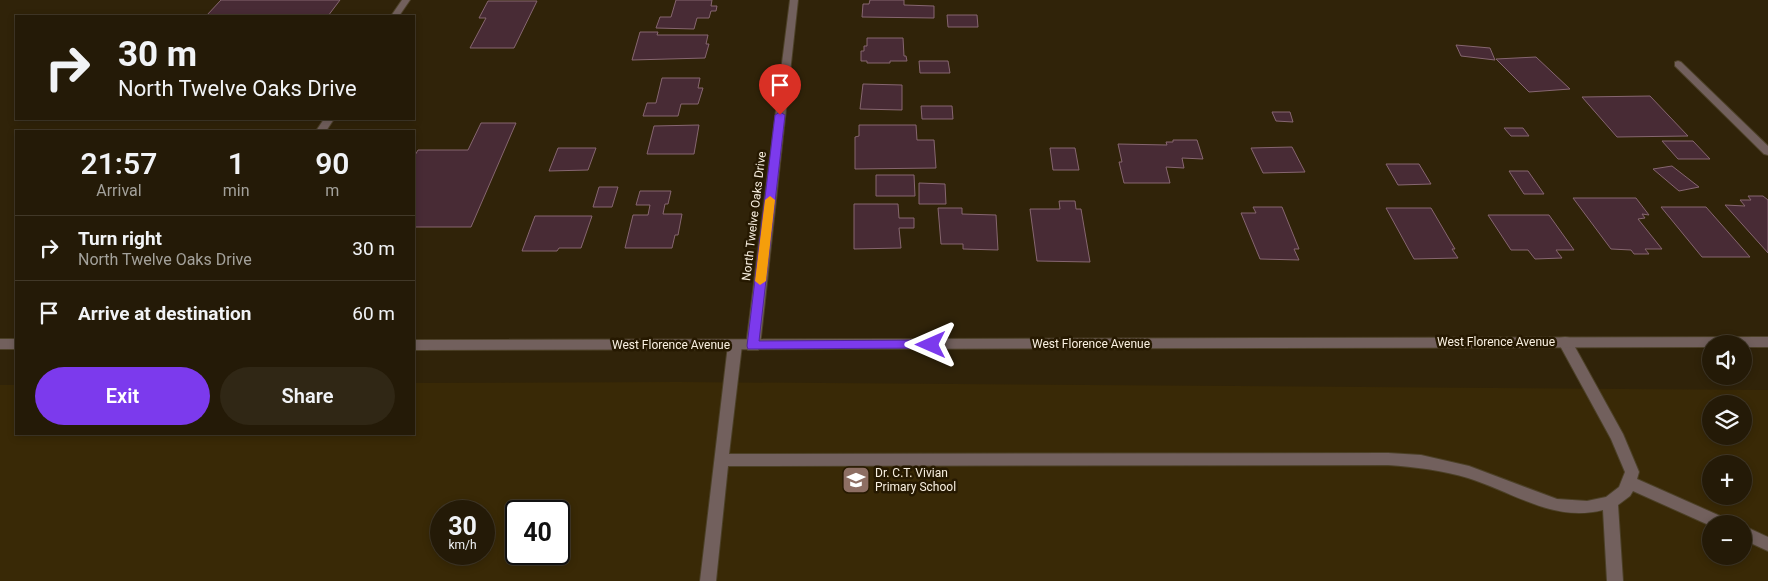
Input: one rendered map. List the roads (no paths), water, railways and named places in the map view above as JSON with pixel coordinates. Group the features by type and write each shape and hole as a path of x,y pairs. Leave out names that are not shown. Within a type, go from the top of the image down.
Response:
{"street":[{"path":"396,15 406,0"},
{"name":"North Twelve Oaks Drive","path":"753,346 794,0"},
{"path":"1678,64 1768,152"},
{"path":"721,460 1388,459 1421,461 1469,472 1557,506 1587,508 1610,502 1625,491 1632,472 1618,438 1565,342"},
{"name":"West Florence Avenue","path":"415,345 753,346 1768,342"},
{"path":"0,344 15,344"},
{"path":"708,581 735,345"},
{"path":"1628,482 1702,515"},
{"path":"1610,502 1614,581"},
{"path":"1752,537 1768,544"}],"place":[{"name":"Dr. C.T. Vivian Primary School","path":"856,480"}]}
